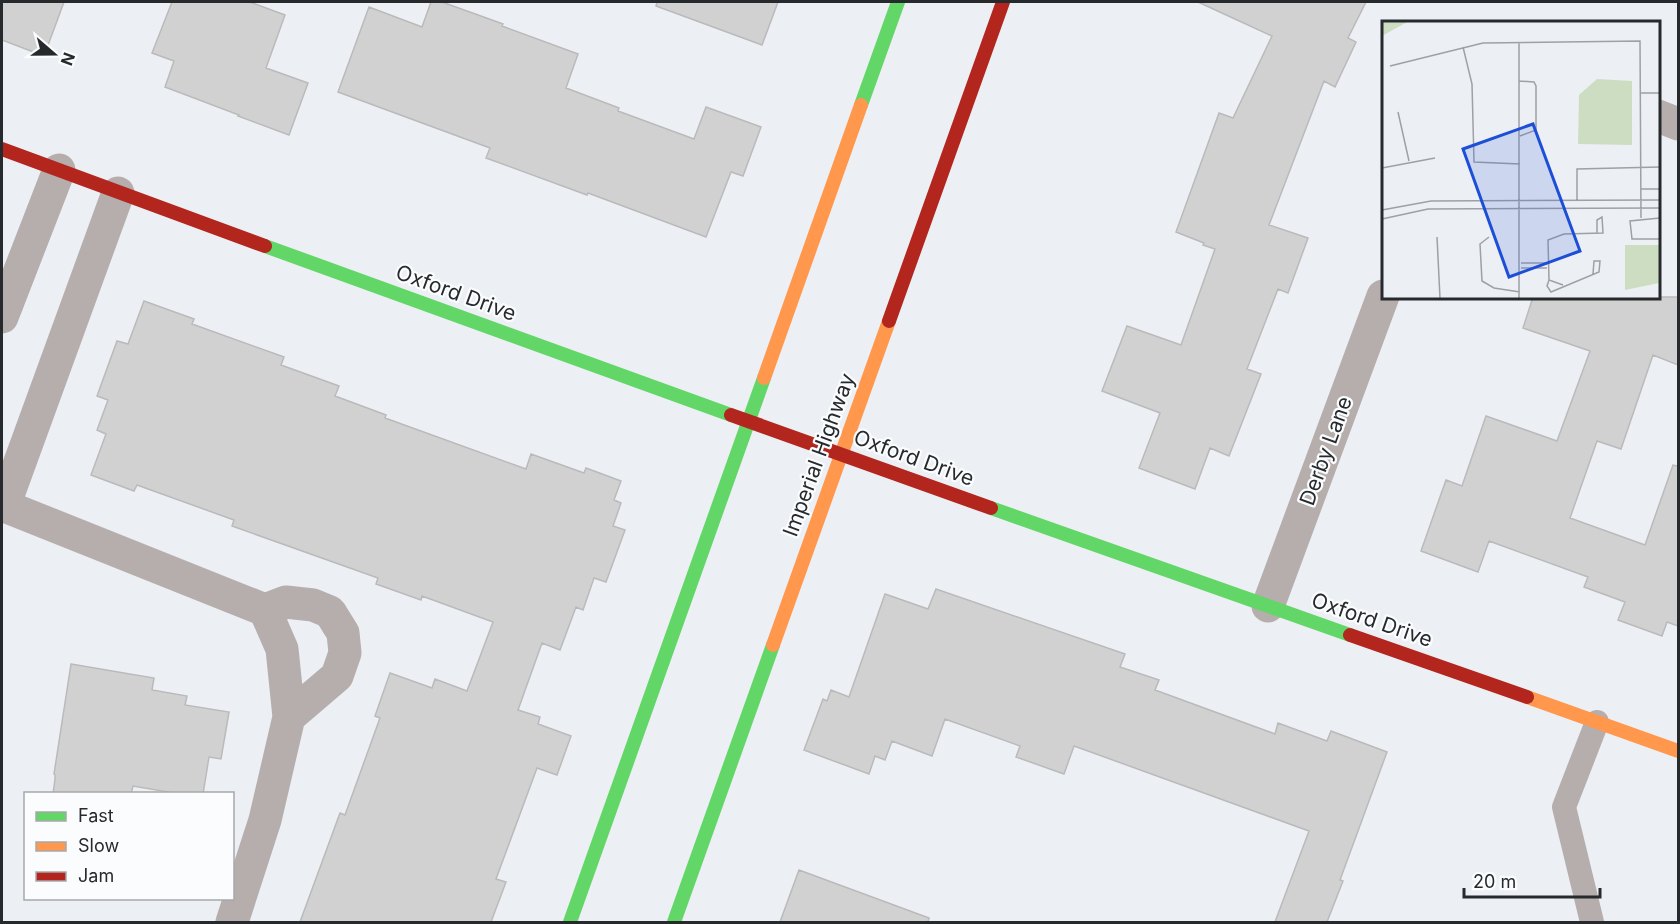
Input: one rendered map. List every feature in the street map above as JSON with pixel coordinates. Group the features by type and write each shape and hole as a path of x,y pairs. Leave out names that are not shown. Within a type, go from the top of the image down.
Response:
{"main road":[{"path":"570,922 898,2"},
{"name":"Imperial Highway","path":"674,922 1003,2"},
{"name":"Oxford Drive","path":"2,149 747,422 1678,751"}],"street":[{"path":"1659,116 1678,124"},
{"path":"2,317 58,170"},
{"path":"118,193 3,505 265,610 286,602 313,605 330,612 343,633 345,653 337,676 289,717"},
{"name":"Derby Lane","path":"1268,606 1382,298"},
{"path":"232,922 265,820 289,717 282,649 265,610"}],"lane":[{"path":"1592,922 1564,807 1597,722"}],"building":[{"path":"2,2 64,2 44,56 2,40"},
{"path":"172,2 250,2 285,15 266,68 308,83 289,135 165,87 174,61 152,53"},
{"path":"431,2 442,2 578,54 566,88 619,108 618,111 694,139 706,107 761,127 743,176 731,172 706,237 486,158 490,148 338,92 369,7 422,27"},
{"path":"657,2 778,2 762,45 656,6"},
{"path":"1198,2 1366,2 1348,38 1356,42 1335,87 1324,81 1269,225 1308,238 1288,293 1278,289 1247,369 1261,374 1229,456 1210,448 1195,489 1139,468 1160,413 1102,391 1127,326 1181,345 1215,249 1176,232 1219,113 1233,118 1272,36"},
{"path":"1678,297 1678,365 1653,355 1621,449 1597,441 1570,518 1645,545 1673,465 1678,466 1678,626 1667,622 1662,636 1618,620 1625,602 1584,587 1588,577 1489,541 1478,572 1421,551 1446,480 1462,486 1486,416 1557,441 1590,351 1523,328 1533,298"},
{"path":"144,301 194,319 192,324 284,357 281,365 339,386 335,396 386,415 385,418 526,469 531,454 584,473 586,468 621,481 614,500 621,503 613,526 625,530 606,582 594,578 583,610 576,607 560,650 542,643 518,710 540,717 538,724 571,736 557,775 537,768 496,879 506,882 491,922 300,922 340,813 345,815 380,718 375,716 390,673 432,688 435,679 467,691 493,622 422,596 421,600 376,584 378,578 232,526 234,520 137,485 134,491 91,475 106,434 97,430 108,400 97,396 117,341 128,344"},
{"path":"936,589 1125,654 1120,667 1159,680 1155,690 1275,734 1278,723 1327,741 1331,731 1387,752 1327,922 1275,922 1309,831 1074,746 1064,774 1016,757 1020,746 945,719 932,756 892,741 885,760 875,756 869,774 804,750 823,699 827,701 831,690 849,697 885,594 928,609"},
{"path":"71,664 154,678 152,690 187,696 185,705 229,712 221,759 209,757 203,792 168,792 133,786 132,792 53,792"},
{"path":"799,870 929,918 928,922 780,922"}],"traffic: fast":[{"path":"861,105 898,2"},
{"path":"265,246 731,415"},
{"path":"570,922 764,378"},
{"path":"991,508 1350,635"},
{"path":"674,922 773,645"}],"traffic: slow":[{"path":"764,378 861,105"},
{"path":"773,645 889,321"},
{"path":"1527,697 1678,751"}],"traffic: jam":[{"path":"889,321 1003,2"},
{"path":"2,149 265,246"},
{"path":"731,415 991,508"},
{"path":"1350,635 1527,697"}]}
